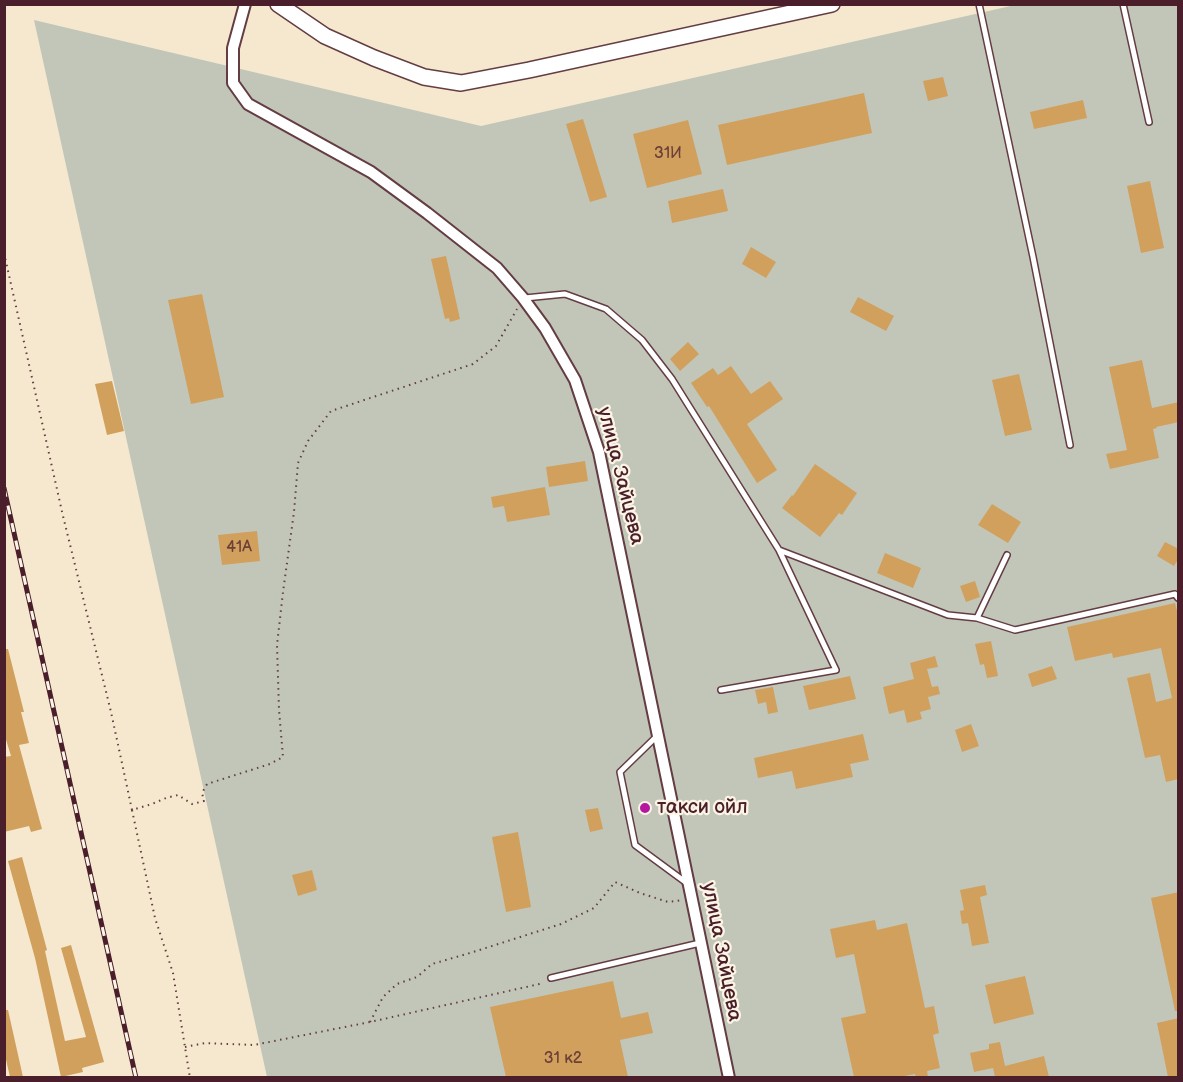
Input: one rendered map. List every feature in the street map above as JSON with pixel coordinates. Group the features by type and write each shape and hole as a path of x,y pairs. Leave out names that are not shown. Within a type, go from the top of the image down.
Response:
{"street":[{"name":"улица Зайцева","path":"245,4 232,48 233,83 248,104 371,172 428,213 497,268 545,328 575,380 599,452 729,1077"},
{"path":"278,4 325,36 374,58 424,77 461,83 832,4"}],"lane":[{"path":"979,4 1070,445"},
{"path":"1122,4 1149,122"},
{"path":"523,298 565,294 606,309 642,340 672,379 779,550 836,670 721,690"},
{"path":"779,550 948,615 977,618 1016,630 1175,594 1179,598"},
{"path":"977,618 1007,555"},
{"path":"658,735 620,772 635,845 690,885"},
{"path":"551,978 700,943"}],"path":[{"path":"4,254 63,516 111,712 155,918 173,973 190,1077"},
{"path":"132,810 178,795 192,804 204,801 202,793 207,784 270,764 283,757 277,645 298,463 308,441 331,411 473,364 496,346 523,298"},
{"path":"370,1022 383,997 396,984 417,977 432,964 561,924 594,908 615,882 668,902 692,899"},
{"path":"185,1047 206,1043 254,1045 544,983 551,978"}],"shaded area":[{"path":"1015,5 1178,5 1178,1077 267,1077 34,20 481,126"}],"building":[{"path":"943,77 948,96 928,101 923,81"},
{"path":"864,93 872,133 727,165 718,125"},
{"path":"1083,100 1087,118 1034,129 1030,112"},
{"path":"583,119 607,197 590,202 566,124"},
{"path":"688,120 702,174 647,188 633,134"},
{"path":"1150,181 1164,248 1141,253 1127,186"},
{"path":"723,189 728,211 672,223 668,201"},
{"path":"751,247 776,262 766,278 742,264"},
{"path":"446,256 460,319 450,322 449,318 445,319 431,259"},
{"path":"202,294 224,397 191,404 168,300"},
{"path":"858,297 894,316 886,331 850,312"},
{"path":"688,342 699,354 680,371 670,359"},
{"path":"1142,360 1152,408 1179,402 1179,422 1153,429 1159,458 1110,469 1106,454 1127,450 1109,367"},
{"path":"731,366 751,394 770,381 783,399 747,424 777,470 757,483 709,406 707,407 691,383 713,368 718,375"},
{"path":"1019,374 1032,430 1005,436 992,380"},
{"path":"112,381 124,431 107,435 95,384"},
{"path":"585,461 588,481 549,487 546,467"},
{"path":"815,464 857,493 842,515 839,513 820,537 782,508"},
{"path":"545,487 550,515 507,522 504,506 493,508 491,497"},
{"path":"992,504 1021,522 1008,543 978,525"},
{"path":"257,531 260,561 222,565 218,535"},
{"path":"1165,542 1179,549 1179,558 1174,566 1157,556"},
{"path":"885,553 921,568 913,588 877,573"},
{"path":"975,581 980,597 966,602 960,586"},
{"path":"1175,603 1179,619 1179,779 1166,782 1160,755 1145,758 1127,678 1150,673 1156,702 1172,698 1161,648 1113,658 1112,653 1075,661 1067,627"},
{"path":"991,641 998,676 987,678 984,664 980,665 975,644"},
{"path":"4,649 8,649 24,712 21,712 29,743 19,745 42,829 31,832 29,826 4,832 4,757 11,756 4,733"},
{"path":"935,656 938,667 927,669 932,687 938,686 940,694 928,697 931,709 920,712 922,719 907,723 904,710 889,714 883,687 914,679 910,663"},
{"path":"1052,666 1057,679 1032,687 1028,674"},
{"path":"850,676 856,699 809,710 803,686"},
{"path":"773,687 778,712 768,714 766,702 758,704 755,690"},
{"path":"971,724 979,746 962,752 955,730"},
{"path":"863,734 869,760 850,764 853,777 796,789 792,771 758,778 754,758"},
{"path":"598,808 603,829 590,832 585,810"},
{"path":"518,832 531,907 506,912 492,837"},
{"path":"22,857 47,950 45,951 65,1041 86,1037 61,948 71,945 104,1062 82,1068 83,1072 61,1077 35,958 8,861"},
{"path":"312,870 317,890 298,896 292,875"},
{"path":"985,885 987,895 980,897 989,943 972,946 968,923 962,924 960,911 964,910 960,890"},
{"path":"1179,892 1179,1011 1175,1011 1151,898"},
{"path":"875,920 877,930 907,923 925,1008 934,1006 939,1033 933,1035 940,1068 927,1071 928,1077 916,1077 915,1074 899,1077 854,1077 841,1018 866,1013 854,954 836,958 830,929"},
{"path":"1025,976 1034,1014 994,1024 985,985"},
{"path":"613,981 621,1018 648,1012 653,1033 620,1040 628,1077 506,1077 490,1007"},
{"path":"4,1010 8,1010 23,1077 10,1077 4,1051"},
{"path":"1179,1018 1179,1077 1168,1077 1157,1023"},
{"path":"1000,1042 1005,1066 1044,1056 1049,1077 995,1077 993,1068 974,1072 970,1053 989,1049 989,1044"}],"railway":[{"path":"4,488 136,1078"}],"place":[{"name":"такси ойл","path":"645,808"}]}
